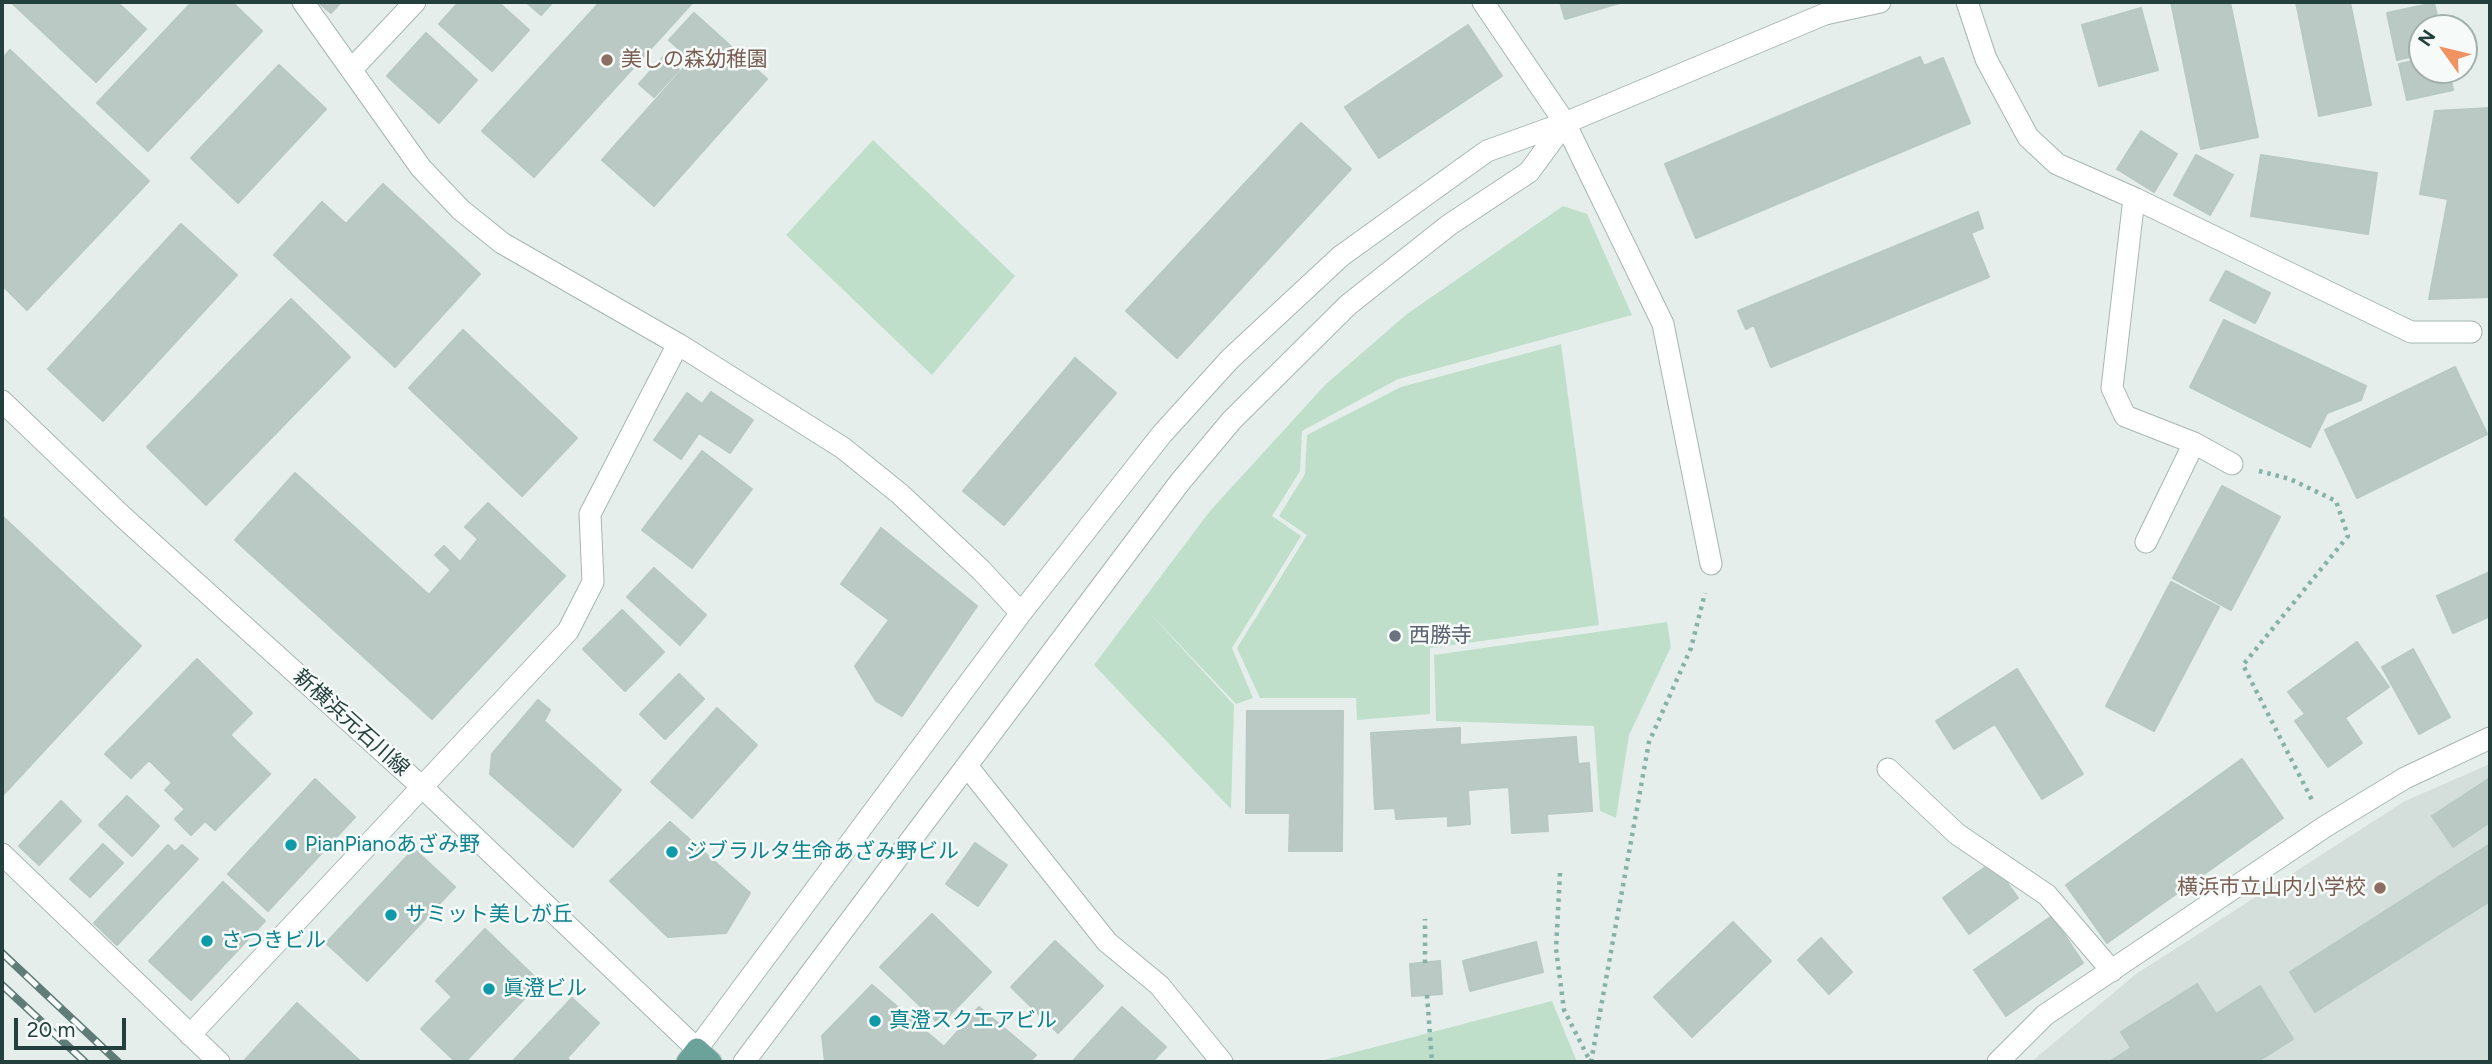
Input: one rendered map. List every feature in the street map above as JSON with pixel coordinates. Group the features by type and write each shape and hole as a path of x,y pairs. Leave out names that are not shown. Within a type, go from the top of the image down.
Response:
{"street":[{"path":"303,2 421,168 461,210 502,243 678,344 843,448 900,494 981,570 1021,613"},
{"path":"352,69 415,2"},
{"path":"1483,2 1565,123 1663,324 1711,564"},
{"path":"698,1058 1021,613 1163,433 1230,359 1341,256 1487,150 1565,123 1825,15 1881,2"},
{"path":"1967,2 1986,59 2028,137 2057,164 2134,198 2411,332 2472,332"},
{"path":"744,1062 1180,482 1232,420 1348,305 1449,225 1529,172 1565,123"},
{"path":"2134,198 2112,388 2125,416 2194,443 2232,464"},
{"path":"190,1035 568,631 593,582 590,514 678,344"},
{"name":"新横浜元石川線","path":"2,401 122,516 422,787 698,1058"},
{"path":"2146,542 2194,443"},
{"path":"1998,1062 2045,1015 2326,826 2405,778 2490,738"},
{"path":"967,766 1107,942 1159,985 1222,1062"},
{"path":"1888,769 1958,834 2047,895 2112,971"},
{"path":"2,854 219,1062"}],"path":[{"path":"2232,464 2290,479 2336,501 2348,537 2243,665 2326,826"},
{"path":"1590,1062 1649,742 1691,648 1711,564"},
{"path":"1560,873 1556,949 1564,1010 1590,1062"},
{"path":"1424,963 1425,919"},
{"path":"1427,995 1432,1062"}],"shaded area":[{"name":"横浜市立山内小学校","path":"2490,764 2490,1062 2031,1062 2136,974 2405,801"}],"green space":[{"path":"873,140 1015,276 932,375 786,235"},
{"path":"1563,206 1587,214 1632,315 1398,379 1302,431 1300,471 1272,516 1301,536 1232,648 1253,698 1236,704 1145,608 1234,705 1231,809 1094,665 1210,511 1326,384 1407,314"},
{"path":"1561,344 1599,625 1430,648 1430,714 1357,720 1356,698 1260,698 1237,648 1307,535 1279,516 1305,474 1307,435 1401,387"},
{"path":"1667,622 1671,647 1629,735 1616,818 1600,811 1594,726 1436,721 1434,655"},
{"path":"1552,1001 1577,1062 1317,1062"}],"building":[{"path":"11,2 117,2 146,29 96,82"},
{"path":"192,2 232,2 262,31 148,151 97,103"},
{"path":"318,2 341,2 331,13"},
{"path":"459,2 498,2 529,30 492,71 439,24"},
{"path":"526,2 553,2 541,15"},
{"path":"600,2 693,2 534,177 482,131"},
{"path":"1560,2 1623,2 1565,19"},
{"path":"2171,2 2230,2 2258,137 2201,149"},
{"path":"2296,2 2350,2 2371,105 2319,116"},
{"path":"2434,3 2437,14 2408,14 2408,57 2397,60 2387,13"},
{"path":"2141,8 2158,70 2099,86 2082,25"},
{"path":"694,13 767,79 654,206 602,160 691,60 669,40"},
{"path":"1468,25 1502,76 1379,158 1345,107"},
{"path":"426,33 477,80 439,123 387,76"},
{"path":"10,50 149,181 27,310 2,285 2,59"},
{"path":"664,56 679,70 654,97 639,84"},
{"path":"1920,57 1924,66 1943,58 1970,123 1696,238 1665,164"},
{"path":"2408,62 2408,84 2452,84 2453,90 2407,100 2399,64"},
{"path":"279,65 326,109 238,203 191,158"},
{"path":"2490,108 2490,297 2429,299 2448,199 2420,194 2435,111"},
{"path":"1301,123 1351,169 1177,358 1126,311"},
{"path":"2141,131 2177,154 2154,192 2117,169"},
{"path":"2196,155 2233,175 2210,215 2174,195"},
{"path":"2261,155 2377,173 2368,234 2251,216"},
{"path":"383,184 480,274 395,367 274,255 322,202 346,224"},
{"path":"1978,212 1983,228 1971,233 1989,277 1771,367 1754,325 1746,329 1738,311"},
{"path":"181,224 237,275 103,421 48,369"},
{"path":"2226,271 2270,293 2255,323 2210,300"},
{"path":"291,299 350,357 206,505 147,447"},
{"path":"2224,320 2366,386 2361,400 2327,413 2310,447 2190,387"},
{"path":"463,330 577,438 522,496 409,388"},
{"path":"1075,358 1116,393 1004,525 963,491"},
{"path":"2455,367 2487,434 2357,498 2325,430"},
{"path":"711,392 753,420 730,453 699,433 681,459 654,440 687,393 702,404"},
{"path":"702,451 752,489 692,568 642,530"},
{"path":"295,473 429,595 451,570 435,555 444,546 460,562 478,539 465,527 488,503 565,576 432,719 235,540"},
{"path":"2222,486 2280,517 2231,610 2173,578"},
{"path":"2,516 141,646 2,796"},
{"path":"881,528 977,606 902,716 876,701 855,666 889,620 841,584"},
{"path":"654,568 706,615 680,645 627,597"},
{"path":"2490,572 2490,616 2453,633 2437,596"},
{"path":"2171,582 2219,607 2154,731 2106,706"},
{"path":"622,610 664,652 625,691 583,649"},
{"path":"2357,642 2389,687 2345,718 2362,743 2328,767 2295,721 2305,714 2288,692"},
{"path":"2413,649 2450,717 2419,734 2382,667"},
{"path":"197,659 252,713 230,735 270,774 215,830 205,821 191,835 175,819 185,809 165,790 172,783 149,760 131,778 105,754"},
{"path":"2017,669 2083,774 2042,799 1995,724 1954,749 1936,721"},
{"path":"679,674 704,699 665,739 640,714"},
{"path":"538,700 550,710 544,721 621,790 573,847 490,774 492,754"},
{"path":"717,708 757,745 692,818 651,782"},
{"path":"1247,711 1343,711 1342,851 1289,851 1290,813 1246,813"},
{"path":"1460,728 1460,745 1576,737 1578,764 1589,763 1592,811 1547,814 1548,831 1512,833 1509,787 1468,790 1470,824 1448,826 1448,816 1396,819 1395,808 1375,809 1371,733"},
{"path":"2242,759 2283,818 2107,943 2066,885"},
{"path":"2490,778 2490,822 2453,847 2432,816"},
{"name":"PianPianoあざみ野","path":"315,779 355,817 268,911 228,874"},
{"path":"127,796 159,826 132,856 99,825"},
{"path":"61,801 81,821 39,865 19,846"},
{"name":"ジブラルタ生命あざみ野ビル","path":"670,822 750,893 726,933 668,937 610,881"},
{"path":"975,843 1007,865 978,906 946,884"},
{"path":"103,844 123,863 90,897 70,879"},
{"path":"2490,844 2490,901 2315,1012 2290,972"},
{"path":"168,845 175,852 182,845 198,859 117,945 94,923"},
{"name":"サミット美しが丘","path":"414,849 455,887 367,981 326,943"},
{"path":"1992,862 2018,898 1969,934 1943,898"},
{"name":"さつきビル","path":"223,882 265,921 191,1000 149,961"},
{"path":"932,914 991,972 940,1025 880,967"},
{"path":"2052,916 2083,963 2006,1016 1974,970"},
{"path":"1733,922 1771,961 1692,1037 1654,997"},
{"name":"眞澄ビル","path":"485,929 540,982 465,1062 456,1062 421,1029 452,997 436,981"},
{"path":"1821,938 1852,972 1829,994 1798,960"},
{"path":"1055,941 1103,986 1058,1033 1011,987"},
{"path":"1536,942 1543,972 1470,991 1463,961"},
{"path":"1440,961 1442,994 1412,996 1410,964"},
{"path":"2197,984 2216,1014 2260,986 2293,1039 2257,1062 2109,1062 2131,1048 2121,1032"},
{"name":"真澄スクエアビル","path":"872,985 944,1047 979,1007 1036,1055 1029,1062 825,1062 822,1036"},
{"path":"572,998 599,1023 567,1058 571,1062 512,1062"},
{"path":"297,1003 361,1062 244,1061"},
{"path":"1122,1007 1166,1047 1152,1062 1072,1062"}],"railway":[{"path":"2,953 118,1062"},
{"path":"2,985 85,1062"}],"place":[{"name":"美しの森幼稚園","path":"607,60"},
{"name":"西勝寺","path":"1395,636"},
{"name":"PianPianoあざみ野","path":"291,845"},
{"name":"ジブラルタ生命あざみ野ビル","path":"672,852"},
{"name":"横浜市立山内小学校","path":"2380,888"},
{"name":"サミット美しが丘","path":"391,915"},
{"name":"さつきビル","path":"207,941"},
{"name":"眞澄ビル","path":"489,989"},
{"name":"真澄スクエアビル","path":"875,1021"}]}
